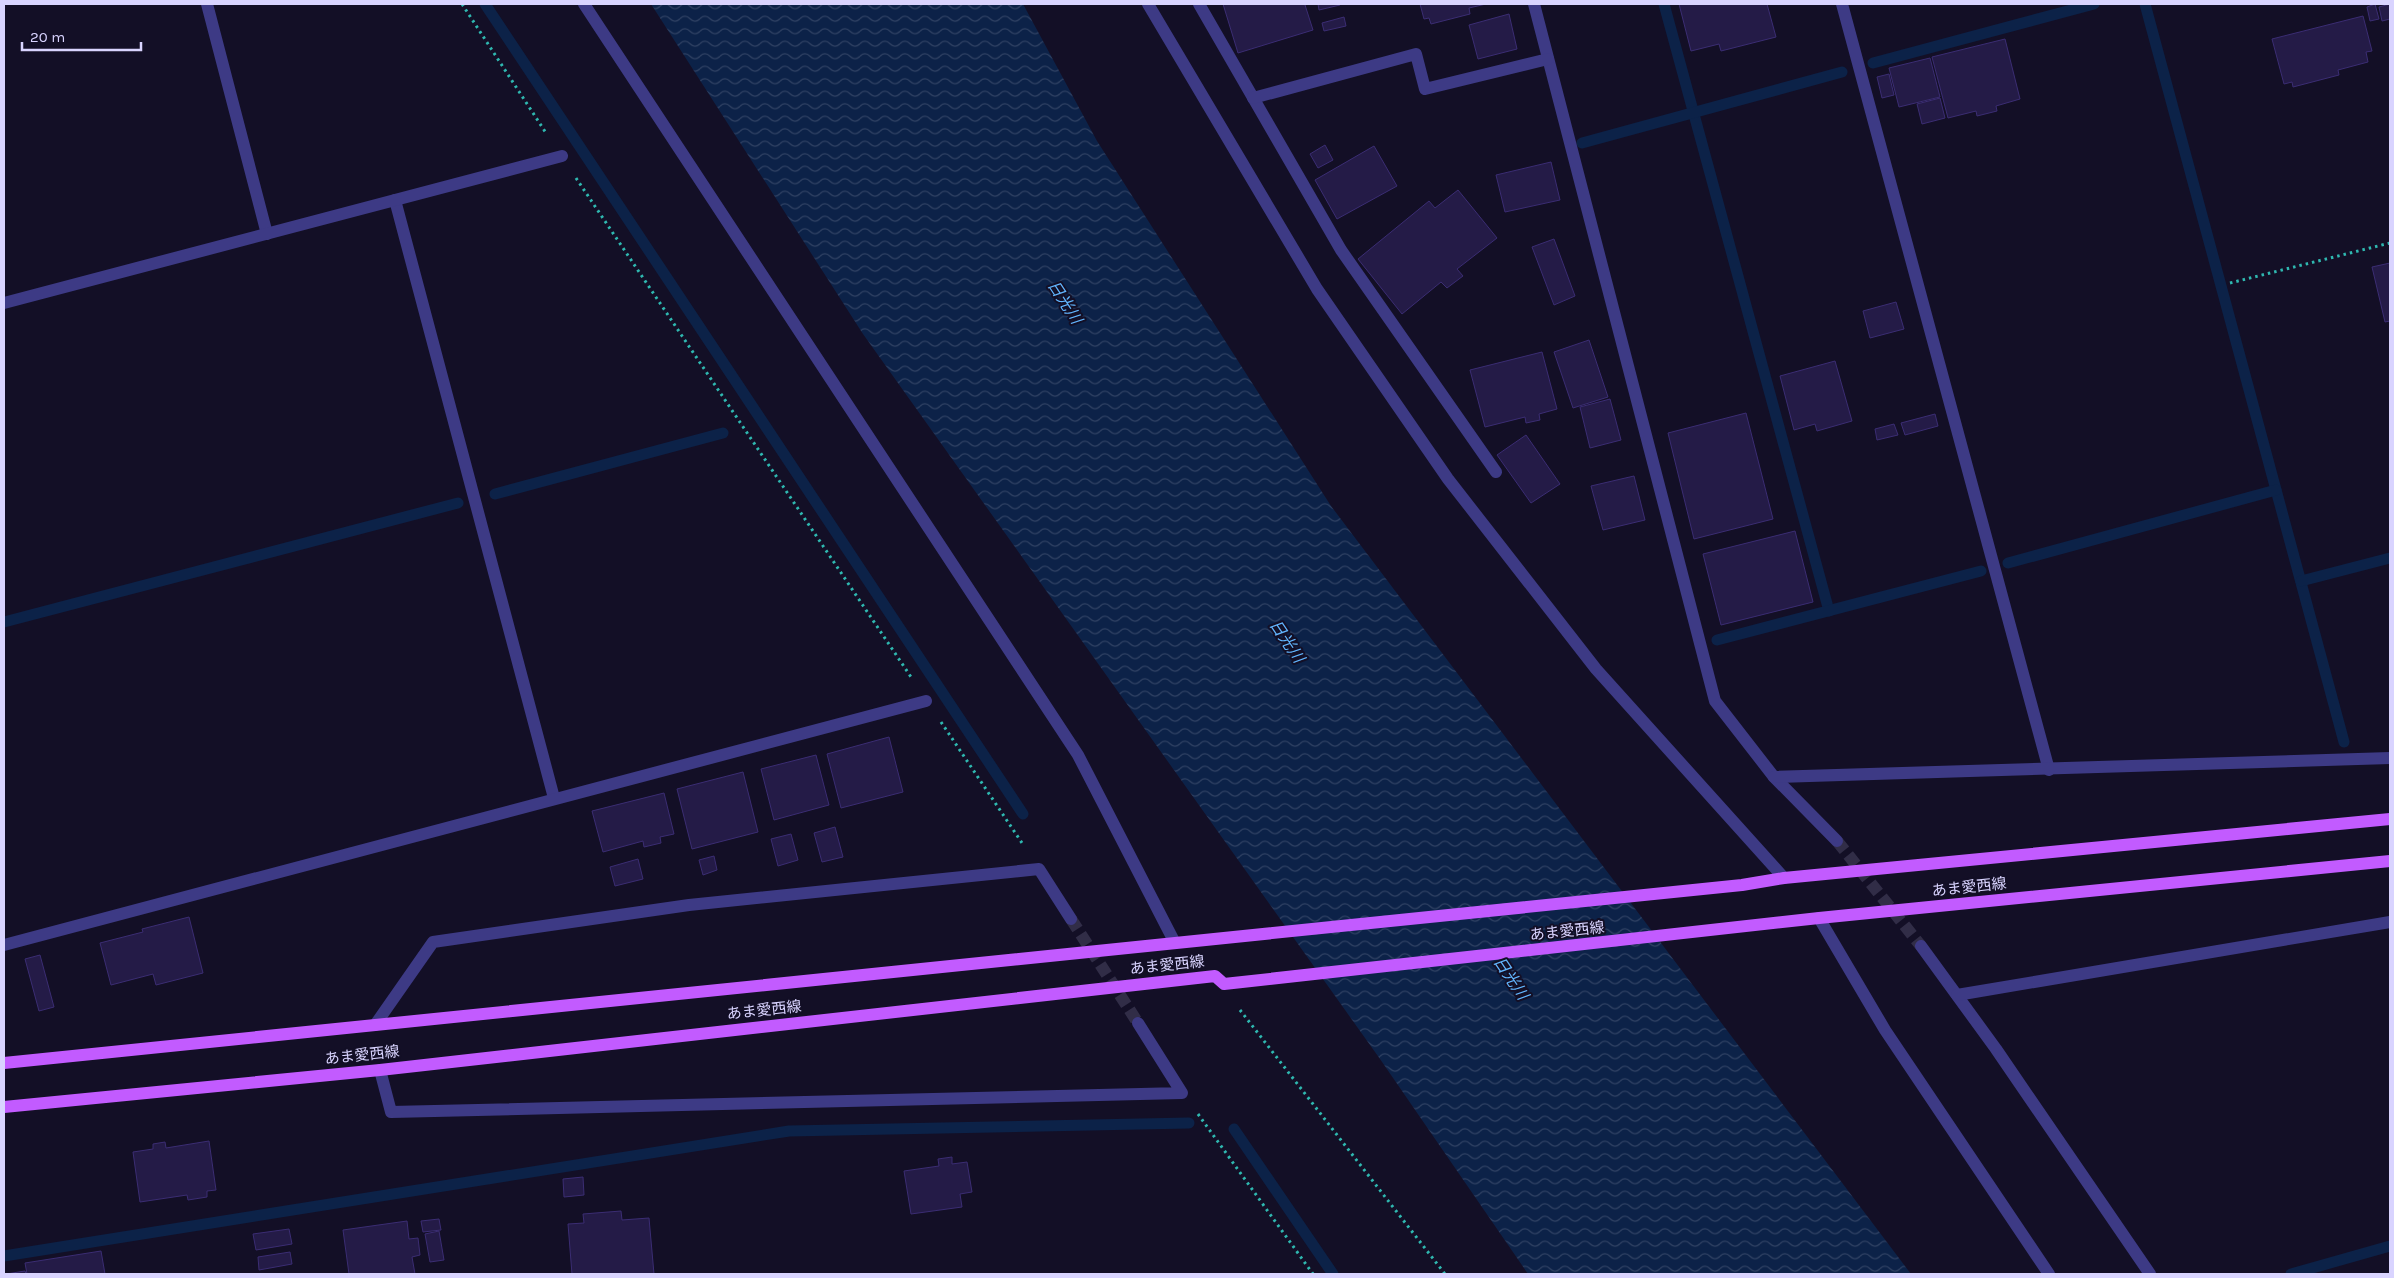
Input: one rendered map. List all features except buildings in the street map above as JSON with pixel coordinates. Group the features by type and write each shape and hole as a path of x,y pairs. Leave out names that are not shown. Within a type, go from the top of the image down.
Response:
{"main road":[{"name":"あま愛西線","path":"4,1063 1742,885 1784,878 2390,818"},
{"name":"あま愛西線","path":"4,1107 380,1070 1220,980 1763,926 1819,918 2390,861"}],"street":[{"path":"207,4 267,234"},
{"path":"584,4 1078,756 1175,943"},
{"path":"1148,4 1317,289 1448,478 1596,669 1784,878"},
{"path":"1199,4 1341,250 1496,472"},
{"path":"1534,4 1715,701 1774,777 1838,841"},
{"path":"1842,4 2049,770"},
{"path":"1253,98 1416,54 1426,89 1548,60"},
{"path":"4,303 562,156"},
{"path":"394,200 554,798"},
{"path":"4,945 926,701"},
{"path":"1774,777 2390,758"},
{"path":"374,1025 433,942 689,905 1039,869 1071,919"},
{"path":"1819,918 1885,1030 2049,1274"},
{"path":"1957,995 2390,922"},
{"path":"1920,946 1957,995 2150,1274"},
{"path":"1138,1023 1182,1093"},
{"path":"380,1070 391,1112 1182,1093"}],"path":[{"path":"462,4 1039,869"},
{"path":"2230,284 2390,243"},
{"path":"1220,980 1445,1274"},
{"path":"1182,1093 1313,1274"}],"water":[{"name":"日光川","path":"651,4 1023,4 1097,141 1331,506 1911,1274 1528,1274 1380,1059 863,334"}],"waterway":[{"path":"485,4 1023,814"},
{"path":"1664,4 1829,611"},
{"path":"1873,63 2094,4"},
{"path":"2145,4 2344,742"},
{"path":"1582,143 1842,72"},
{"path":"495,494 723,433"},
{"path":"2008,563 2276,490"},
{"path":"4,622 458,503"},
{"path":"2301,581 2390,558"},
{"path":"1717,640 1981,571"},
{"path":"4,1256 789,1131 1189,1123"},
{"path":"1234,1129 1333,1274"},
{"path":"2291,1274 2390,1246"}],"tunnel":[{"path":"1837,841 1921,946"},
{"path":"1071,919 1138,1023"}]}
